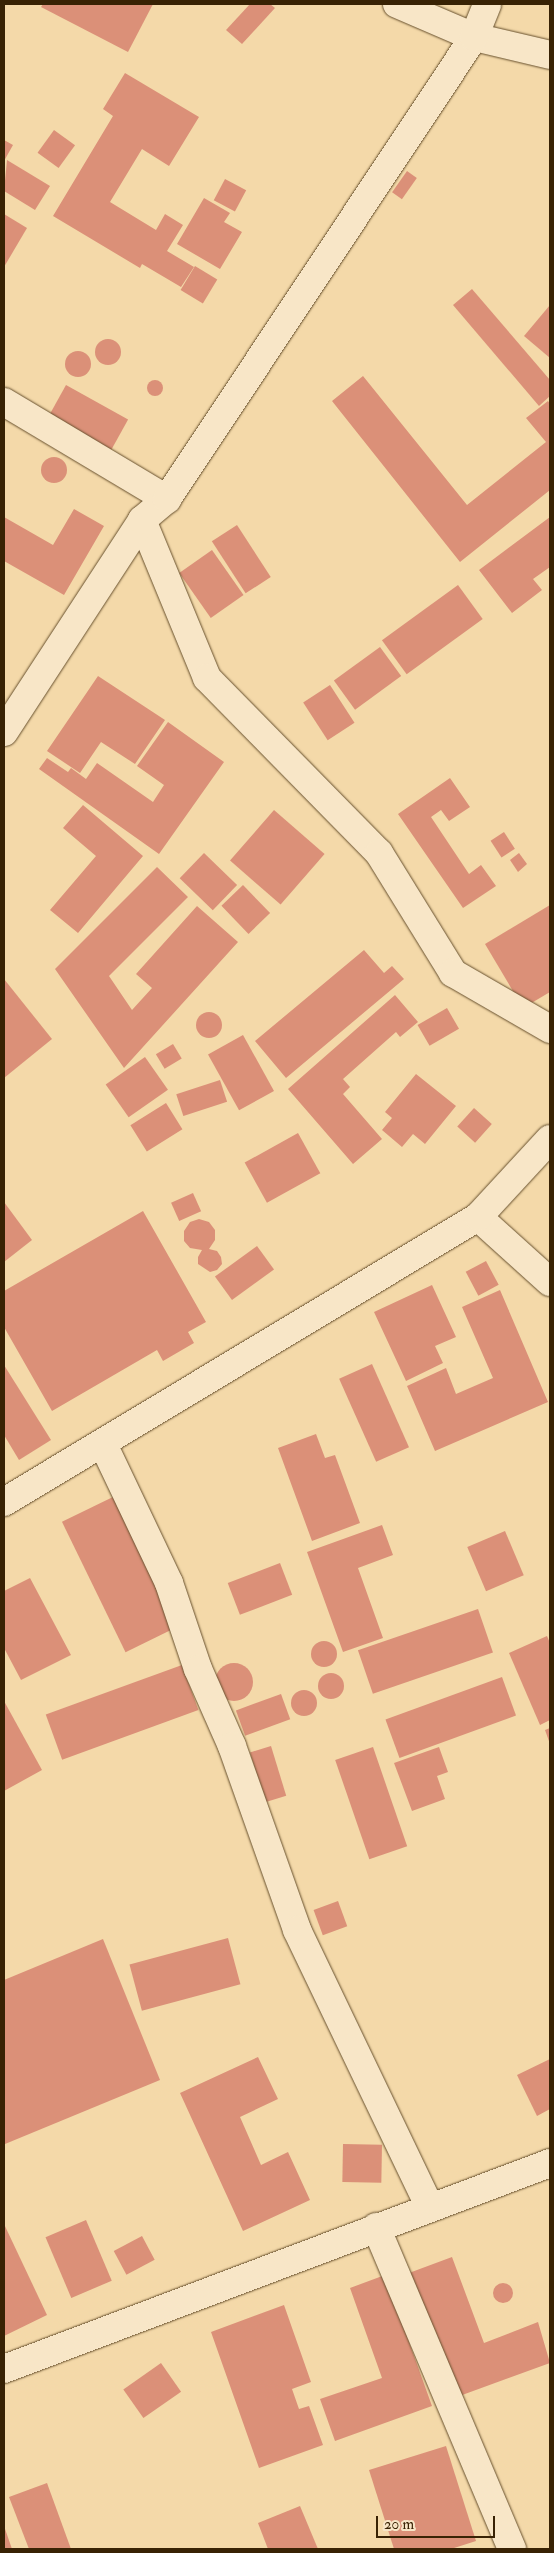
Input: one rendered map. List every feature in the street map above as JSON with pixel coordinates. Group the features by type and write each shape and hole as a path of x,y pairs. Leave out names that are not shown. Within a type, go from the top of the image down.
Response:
{"street":[{"path":"397,4 474,37 550,55"},
{"path":"4,732 142,520 167,499 474,37 487,4"},
{"path":"4,402 167,499"},
{"path":"142,520 207,678 379,853 453,973 550,1029"},
{"path":"4,1502 478,1217 550,1140"},
{"path":"478,1217 550,1282"},
{"path":"103,1444 169,1583 198,1669 232,1746 297,1930 430,2208"},
{"path":"4,2369 376,2227 550,2163"},
{"path":"376,2227 512,2549"}],"building":[{"path":"43,4 153,4 128,52 41,7"},
{"path":"250,4 270,4 275,8 242,44 226,30"},
{"path":"125,73 199,117 169,166 142,149 110,202 156,230 165,214 183,225 167,251 194,267 181,287 142,264 140,268 53,216 113,116 103,109"},
{"path":"54,130 75,145 59,168 38,153"},
{"path":"4,140 13,145 4,161"},
{"path":"7,160 50,186 35,210 4,191"},
{"path":"407,171 417,178 402,199 392,192"},
{"path":"225,179 246,190 235,211 214,200"},
{"path":"204,198 230,213 224,222 242,232 220,269 177,244"},
{"path":"4,214 27,228 4,267"},
{"path":"195,266 217,279 203,303 181,290"},
{"path":"472,289 550,380 550,396 539,406 453,305"},
{"path":"550,305 550,358 524,336"},
{"path":"108,339 117,343 121,352 117,361 108,365 99,361 95,352 99,343"},
{"path":"78,351 87,355 91,364 87,373 78,377 69,373 65,364 69,355"},
{"path":"363,376 467,505 546,442 526,418 548,401 550,404 550,490 460,562 332,401"},
{"path":"155,380 161,382 163,388 161,394 155,396 149,394 147,388 149,382"},
{"path":"66,385 128,419 109,454 47,420"},
{"path":"54,457 63,461 67,470 63,479 54,483 45,479 41,470 45,461"},
{"path":"74,509 104,526 64,595 4,561 4,517 53,545"},
{"path":"550,517 550,567 533,579 542,590 512,613 479,570"},
{"path":"237,525 271,577 246,593 212,541"},
{"path":"212,550 244,595 211,618 179,573"},
{"path":"458,585 483,619 407,674 382,640"},
{"path":"380,647 401,676 355,710 334,681"},
{"path":"98,676 165,720 135,764 101,742 80,773 47,751"},
{"path":"330,685 355,723 328,740 303,702"},
{"path":"168,722 224,762 159,854 39,769 47,758 68,772 71,768 86,779 97,763 153,802 164,785 137,766"},
{"path":"450,778 470,807 449,821 441,810 431,817 469,874 481,865 496,886 463,908 398,814"},
{"path":"83,805 143,856 78,933 50,910 96,856 63,828"},
{"path":"274,810 325,854 281,905 230,861"},
{"path":"504,832 515,849 501,857 491,841"},
{"path":"204,853 237,885 213,910 180,878"},
{"path":"519,853 527,864 518,872 510,860"},
{"path":"157,867 188,897 109,976 132,1010 152,988 136,974 197,906 238,942 124,1068 55,969"},
{"path":"243,885 270,913 249,934 221,906"},
{"path":"550,905 550,992 523,1008 485,944"},
{"path":"364,950 384,973 392,966 404,979 286,1078 255,1041"},
{"path":"4,979 52,1039 4,1078"},
{"path":"395,995 418,1022 400,1037 396,1032 343,1079 350,1087 343,1094 382,1139 353,1164 288,1089"},
{"path":"447,1008 459,1029 430,1046 418,1025"},
{"path":"209,1012 218,1016 222,1025 218,1034 209,1038 200,1034 196,1025 200,1016"},
{"path":"243,1035 274,1091 239,1110 208,1054"},
{"path":"173,1044 182,1059 165,1069 156,1054"},
{"path":"145,1057 168,1090 129,1117 106,1085"},
{"path":"416,1074 456,1106 425,1144 413,1134 402,1147 382,1130 392,1118 385,1112"},
{"path":"220,1080 227,1102 183,1116 176,1094"},
{"path":"166,1103 182,1129 147,1152 130,1125"},
{"path":"474,1108 492,1124 475,1143 457,1127"},
{"path":"298,1133 320,1173 267,1203 245,1163"},
{"path":"193,1193 201,1211 179,1221 171,1203"},
{"path":"4,1202 32,1240 4,1262"},
{"path":"143,1211 206,1322 188,1332 194,1343 163,1361 157,1350 52,1411 4,1327 4,1291"},
{"path":"199,1219 209,1222 215,1230 215,1240 209,1249 217,1251 221,1257 222,1264 217,1270 210,1272 198,1264 198,1257 202,1250 190,1248 184,1241 184,1231 190,1222"},
{"path":"257,1246 274,1269 232,1300 215,1277"},
{"path":"486,1261 499,1285 478,1296 466,1272"},
{"path":"432,1285 456,1337 435,1346 443,1363 406,1381 374,1312"},
{"path":"500,1290 548,1402 435,1451 407,1386 446,1368 456,1394 493,1378 462,1307"},
{"path":"372,1364 409,1447 376,1462 339,1379"},
{"path":"4,1365 51,1440 19,1460 4,1435"},
{"path":"316,1434 325,1458 335,1455 360,1523 312,1541 278,1448"},
{"path":"115,1496 179,1626 126,1652 62,1522"},
{"path":"382,1525 393,1555 358,1568 383,1638 343,1652 307,1552"},
{"path":"505,1531 524,1575 486,1591 467,1547"},
{"path":"280,1563 292,1595 240,1615 228,1583"},
{"path":"30,1578 71,1655 21,1680 4,1648 4,1591"},
{"path":"478,1609 493,1652 373,1694 358,1650"},
{"path":"547,1636 550,1643 550,1720 540,1725 509,1653"},
{"path":"324,1641 334,1644 337,1654 334,1664 324,1667 314,1664 311,1654 314,1644"},
{"path":"234,1663 248,1668 253,1682 248,1696 234,1701 220,1696 215,1682 220,1668"},
{"path":"182,1665 198,1710 62,1760 46,1715"},
{"path":"331,1673 340,1677 344,1686 340,1695 331,1699 322,1695 318,1686 322,1677"},
{"path":"502,1677 516,1716 400,1758 385,1719"},
{"path":"304,1690 313,1694 317,1703 313,1712 304,1716 295,1712 291,1703 295,1694"},
{"path":"281,1694 290,1719 245,1736 236,1710"},
{"path":"4,1701 42,1770 4,1791"},
{"path":"550,1728 550,1744 545,1730"},
{"path":"271,1746 286,1796 265,1802 250,1752"},
{"path":"373,1747 407,1846 369,1859 335,1760"},
{"path":"439,1747 448,1772 437,1776 445,1799 412,1811 394,1763"},
{"path":"338,1901 347,1926 323,1935 314,1910"},
{"path":"228,1938 240,1984 142,2011 129,1964"},
{"path":"103,1939 160,2080 5,2144 4,1980"},
{"path":"258,2057 278,2099 240,2117 261,2165 288,2152 310,2200 243,2231 180,2093"},
{"path":"550,2059 550,2109 537,2116 517,2075"},
{"path":"343,2144 382,2145 381,2183 342,2182"},
{"path":"86,2220 112,2281 71,2298 45,2237"},
{"path":"4,2224 47,2315 4,2336"},
{"path":"142,2236 155,2260 126,2275 114,2251"},
{"path":"452,2257 484,2343 538,2322 550,2363 454,2398 409,2273"},
{"path":"385,2275 432,2406 335,2441 320,2399 382,2378 350,2288"},
{"path":"499,2283 507,2283 513,2289 513,2297 507,2303 499,2303 493,2297 493,2289"},
{"path":"284,2305 311,2382 292,2389 299,2409 309,2406 323,2445 259,2468 211,2332"},
{"path":"161,2363 181,2392 143,2418 123,2389"},
{"path":"446,2446 476,2541 451,2549 394,2549 369,2470"},
{"path":"47,2483 71,2549 29,2549 9,2497"},
{"path":"300,2506 318,2549 268,2549 258,2523"},
{"path":"4,2526 12,2549 4,2549"}]}
